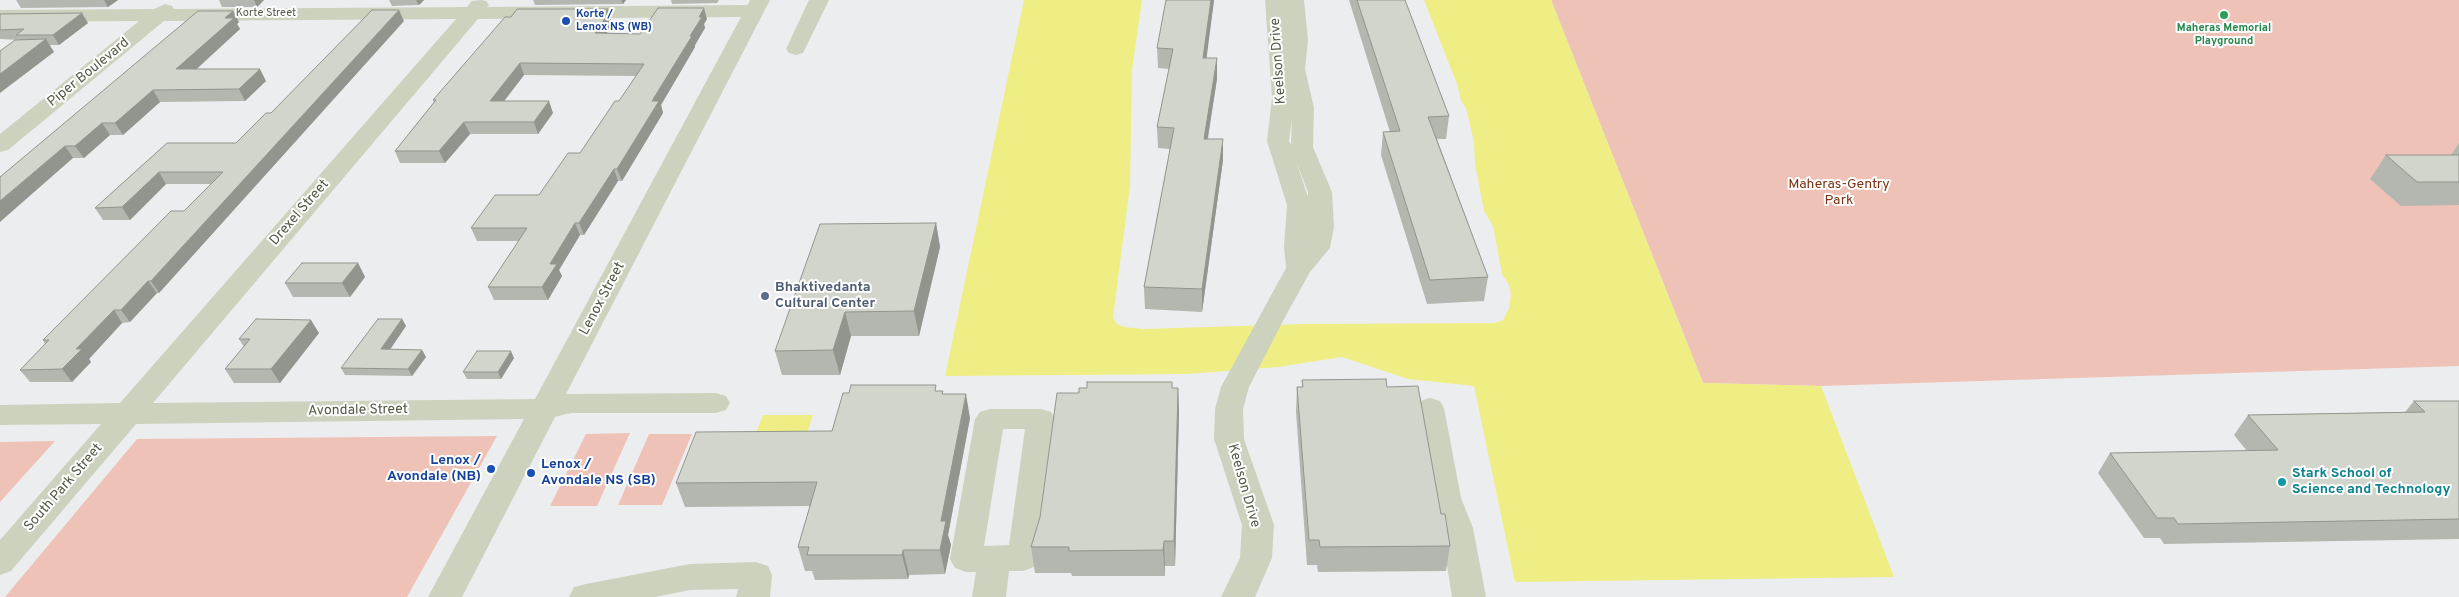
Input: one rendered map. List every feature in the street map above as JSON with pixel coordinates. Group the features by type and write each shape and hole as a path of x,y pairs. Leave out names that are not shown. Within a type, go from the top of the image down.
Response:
{"street":[{"name":"Piper Boulevard","path":"0,145 178,0"},
{"path":"796,50 819,0"},
{"name":"Keelson Drive","path":"1275,0 1283,98 1278,141 1299,205 1297,246 1299,268"},
{"name":"Keelson Drive","path":"1238,597 1249,577 1256,558 1258,525 1230,439 1229,409 1236,387 1271,319 1299,268 1317,248 1322,227 1322,204 1318,185 1302,147 1304,108 1295,69 1298,40 1294,0"},
{"name":"Korte Street","path":"0,16 160,15 478,6 757,5"},
{"name":"Lenox Street","path":"445,597 757,5"},
{"name":"Drexel Street","path":"128,414 478,6"},
{"name":"Avondale Street","path":"0,415 545,410 571,403 716,403"},
{"path":"1430,408 1446,498 1457,528 1469,597"},
{"name":"South Park Street","path":"0,562 128,414"},
{"path":"990,419 1041,419 1023,558 994,558 966,559 990,419"},
{"path":"989,597 994,558"},
{"path":"586,597 690,576 756,575 753,597"}],"green space":[{"name":"Maheras-Gentry Park","path":"1551,0 2459,0 2459,366 1821,386 1703,383"},
{"path":"630,433 597,506 550,506 586,434"},
{"path":"649,434 692,434 662,505 618,505"},
{"path":"497,436 407,597 5,597 137,439"},
{"path":"55,441 0,502 0,442"}],"shaded area":[{"path":"1024,0 1142,0 1132,70 1130,185 1113,318 1117,324 1124,327 1144,329 1303,324 1495,323 1503,320 1509,308 1511,294 1509,285 1502,274 1493,226 1484,211 1475,164 1474,142 1466,108 1461,101 1457,84 1424,0 1551,0 1703,383 1821,386 1894,577 1515,582 1474,386 1408,379 1342,357 1278,367 1187,374 945,376"},
{"path":"763,415 813,415 807,433 756,433"}],"building":[{"path":"1166,0 1211,0 1203,58 1217,58 1204,139 1223,139 1202,289 1144,287 1174,128 1157,127 1173,49 1157,48"},
{"path":"1357,0 1405,0 1449,116 1428,117 1488,277 1430,280 1383,132 1400,131"},
{"path":"658,8 704,8 699,17 702,17 690,36 692,36 652,101 659,101 617,169 614,169 579,223 575,223 550,264 557,264 542,287 488,287 527,228 471,228 495,195 539,195 568,153 580,153 615,101 619,101 644,64 520,63 490,101 549,101 534,122 464,122 439,151 395,151 436,100 433,100 505,17 511,17 517,9 608,9 602,17 606,17 595,33 640,34"},
{"path":"372,10 399,10 151,281 148,281 121,310 114,310 76,349 82,349 62,369 20,370 49,340 43,340 171,211 184,211 223,172 159,172 122,207 95,208 167,143 236,143 266,113 271,113"},
{"path":"198,11 233,11 225,18 234,18 176,69 260,69 239,89 153,90 115,123 102,123 75,146 65,146 0,201 0,177"},
{"path":"82,13 53,35 16,35 24,29 0,30 0,14"},
{"path":"46,39 0,74 0,51 15,40"},
{"path":"2386,155 2459,155 2459,182 2417,182"},
{"path":"936,223 914,311 845,312 833,350 775,351 820,224"},
{"path":"302,263 358,263 342,283 285,283"},
{"path":"256,319 311,320 271,369 225,369 250,339 239,339"},
{"path":"378,319 402,319 381,349 422,350 408,369 341,368"},
{"path":"477,351 511,351 498,372 463,372"},
{"path":"1386,379 1387,387 1418,386 1441,514 1445,514 1450,546 1320,547 1319,540 1309,540 1297,387 1303,387 1302,380"},
{"path":"1087,382 1172,382 1172,388 1178,388 1174,541 1164,541 1163,550 1069,551 1069,547 1031,547 1040,517 1057,393 1079,393 1079,388 1087,388"},
{"path":"851,385 936,385 935,391 943,391 942,394 966,394 941,521 946,521 940,550 903,550 902,555 807,555 809,547 798,547 817,482 676,483 696,432 832,431 843,393 849,393"},
{"name":"Stark School of Science and Technology","path":"2414,401 2459,401 2459,519 2178,524 2174,518 2157,518 2110,453 2278,450 2248,415 2425,412"}],"place":[{"name":"Maheras Memorial Playground","path":"2224,15"},
{"name":"Korte / Lenox NS (WB)","path":"566,21"},
{"name":"Bhaktivedanta Cultural Center","path":"765,296"},
{"name":"Lenox / Avondale (NB)","path":"491,469"},
{"name":"Lenox / Avondale NS (SB)","path":"531,473"},
{"name":"Stark School of Science and Technology","path":"2282,482"}]}
